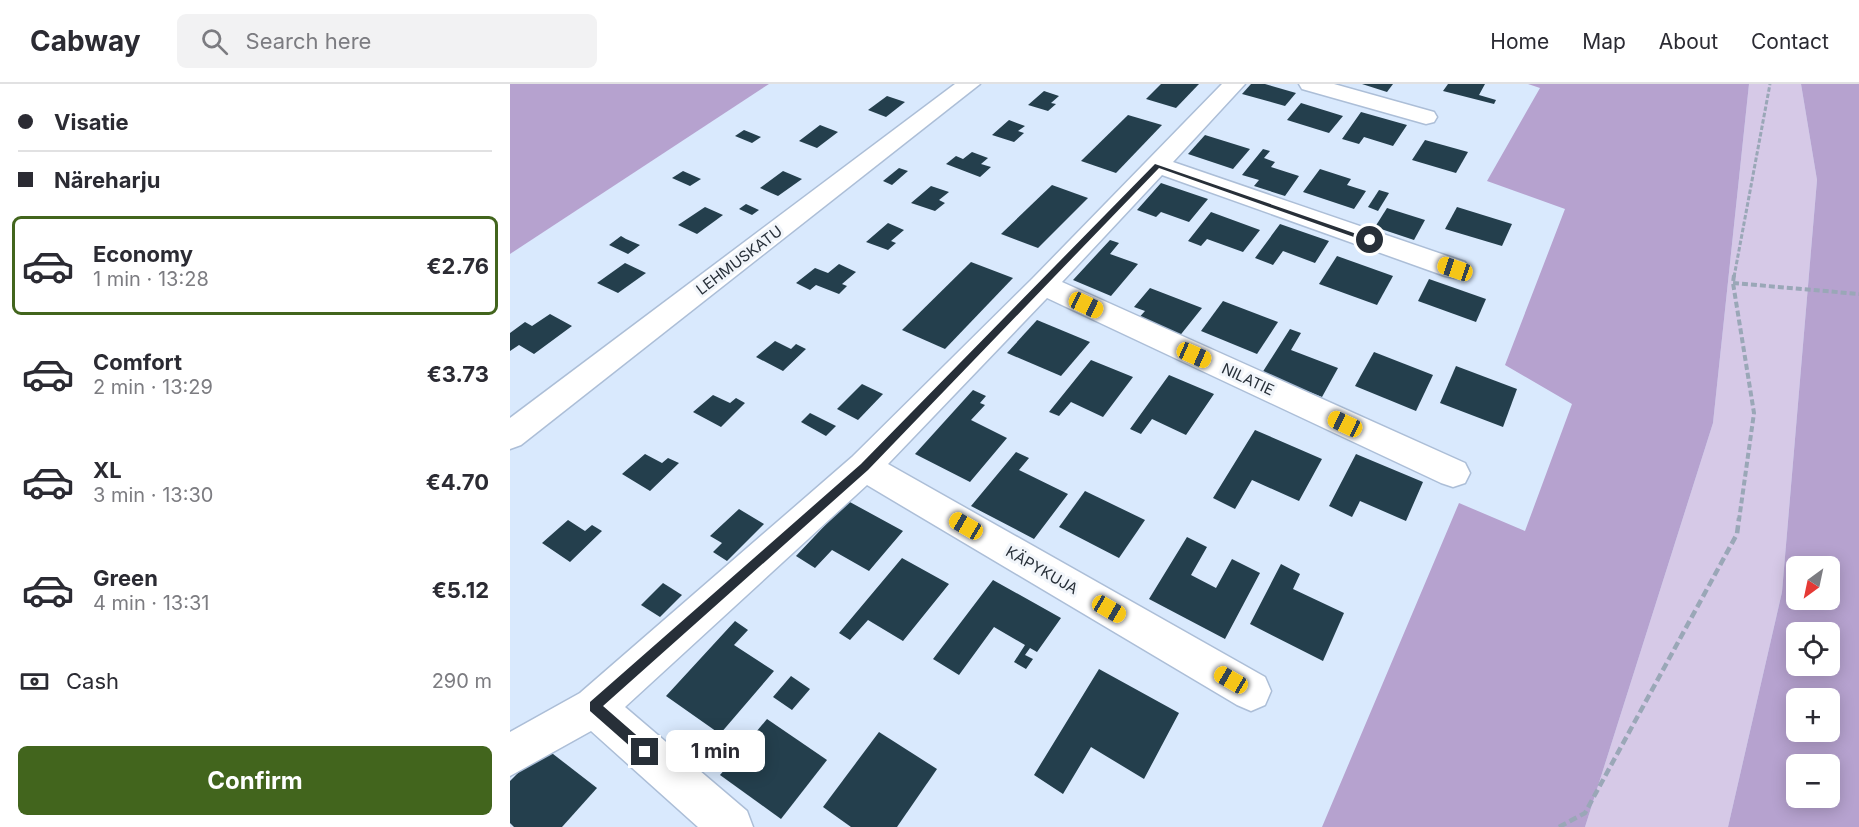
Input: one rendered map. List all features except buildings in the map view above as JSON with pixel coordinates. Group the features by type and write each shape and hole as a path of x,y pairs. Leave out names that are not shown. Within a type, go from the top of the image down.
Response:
{"street":[{"name":"LEHMUSKATU","path":"510,435 969,84"},
{"path":"510,755 594,706 864,467 1043,285 1234,84"},
{"path":"1310,84 1426,117"},
{"path":"1158,165 1455,269"},
{"name":"NILATIE","path":"1043,285 1453,473"},
{"name":"KÄPYKUJA","path":"864,467 1251,692"},
{"path":"594,706 731,827"}],"path":[{"path":"1558,827 1585,813 1737,534 1754,413 1733,283 1770,84"},
{"path":"1733,283 1859,294"}],"shaded area":[{"path":"510,84 769,84 510,254"},
{"path":"1528,84 1749,84 1713,423 1585,827 1322,827 1459,503 1525,531 1572,404 1505,365 1565,209 1487,181 1540,88"},
{"path":"1749,84 1801,84 1817,180 1782,592 1728,827 1585,827 1713,423"},
{"path":"1801,84 1859,84 1859,827 1728,827 1782,592 1817,180"}],"route":[{"path":"645,752 594,706 864,467 1158,165 1370,240"}]}
